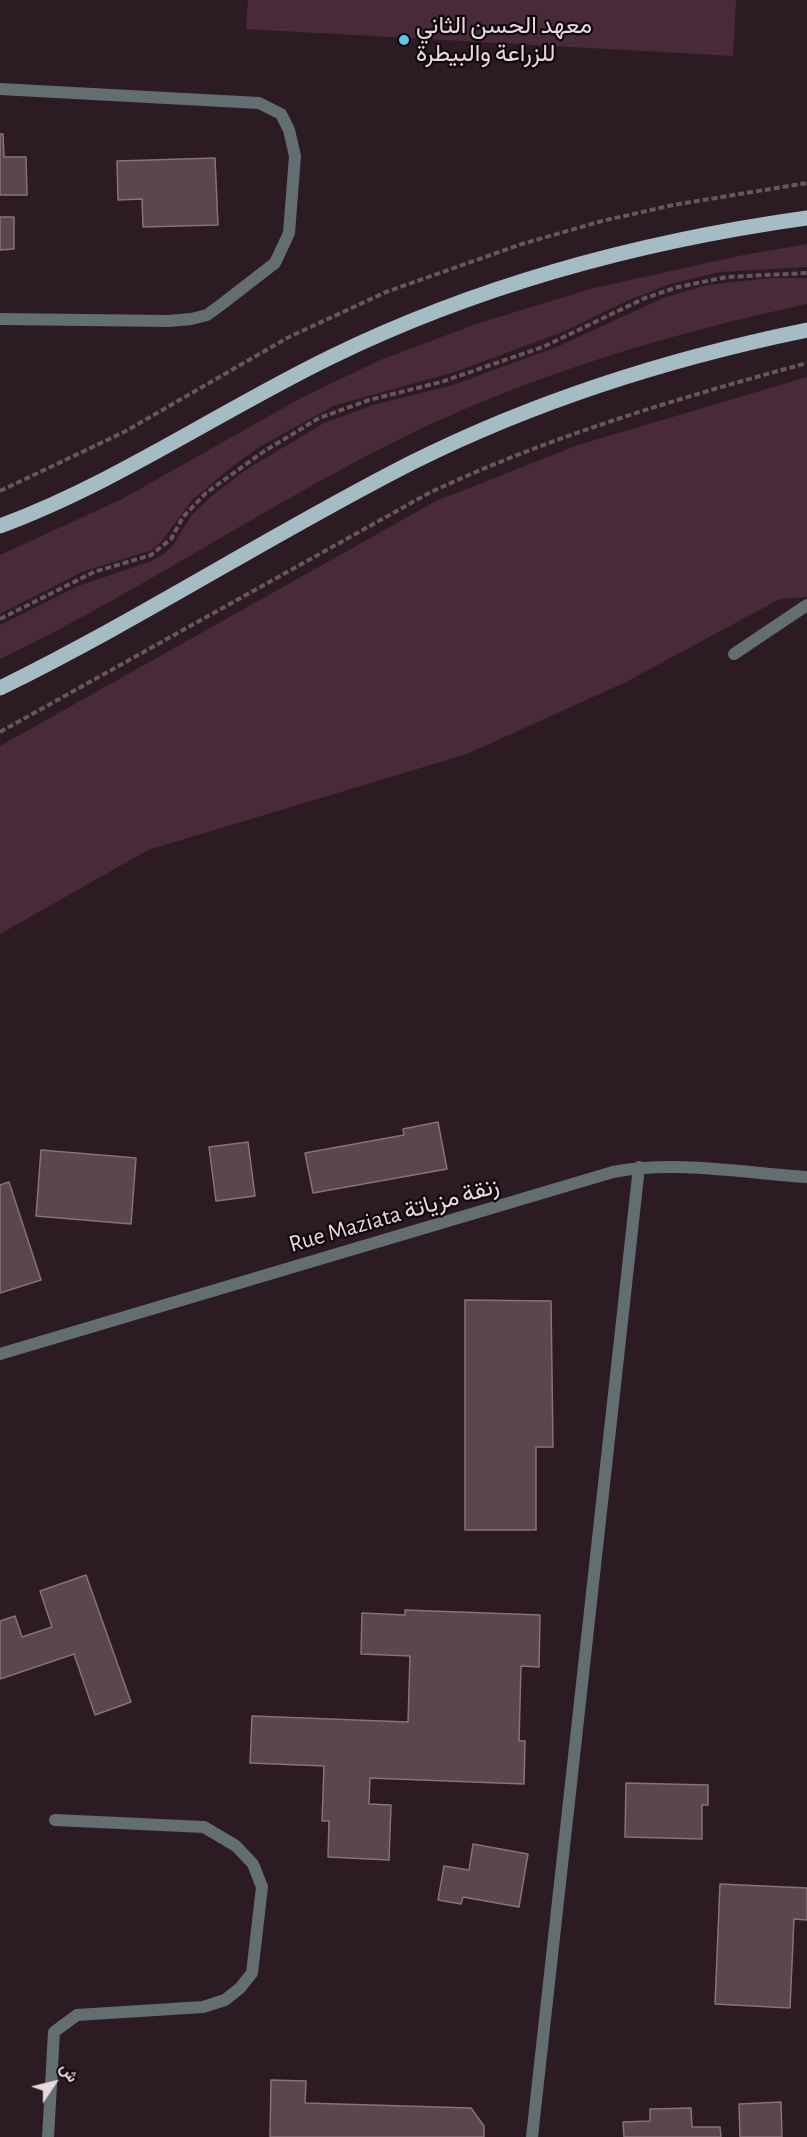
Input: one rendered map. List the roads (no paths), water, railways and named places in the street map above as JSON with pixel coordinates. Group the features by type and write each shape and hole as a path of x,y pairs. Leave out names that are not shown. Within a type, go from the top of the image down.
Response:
{"main road":[{"path":"0,526 108,477 331,356 489,291 570,265 653,244 737,227 807,218"},
{"path":"0,688 72,653 414,462 508,420 626,376 736,345 807,330"}],"street":[{"path":"0,89 259,104 281,114 289,130 295,156 289,232 275,263 207,315 170,321 0,319"},
{"path":"735,654 807,605"},
{"path":"532,2137 639,1167"},
{"name":"Rue Maziata زنقة مزياتة","path":"0,1354 639,1167 807,1177"},
{"path":"48,2137 54,2032 77,2015 203,2007 225,2000 240,1988 252,1973 262,1887 253,1864 236,1846 204,1827 55,1820"}],"place":[{"name":"معهد الحسن الثاني للزراعة والبيطرة","path":"404,40"}]}
